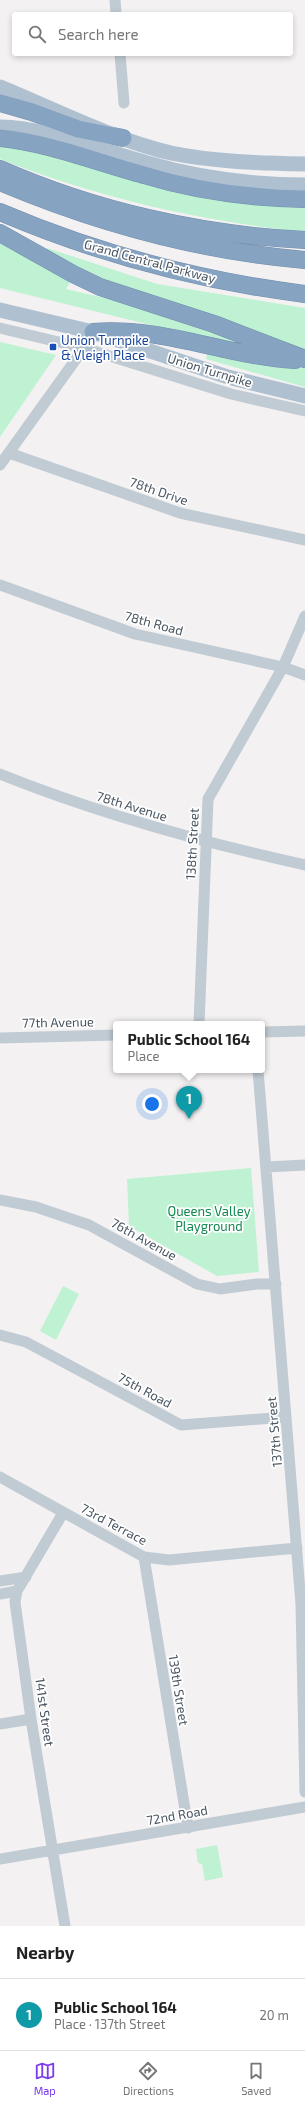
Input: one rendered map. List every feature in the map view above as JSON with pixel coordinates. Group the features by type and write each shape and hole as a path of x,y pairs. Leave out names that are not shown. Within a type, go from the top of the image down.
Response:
{"highway":[{"path":"0,103 32,112 78,129 123,138"},
{"path":"0,138 38,144 151,177 207,191 248,196 305,199"},
{"path":"0,169 75,197 157,219 236,233 305,240"},
{"name":"Grand Central Parkway","path":"0,182 67,208 146,232 211,248 305,260"},
{"name":"Grand Central Parkway","path":"0,212 89,246 135,259 202,275 305,294"},
{"path":"0,233 73,274 100,287 253,338 305,360"},
{"path":"202,275 305,283"},
{"path":"93,332 111,330 142,332 255,356 305,360"}],"main road":[{"path":"0,87 123,138 150,147"},
{"path":"0,127 50,130 150,147 182,155 224,170 254,177 305,185"},
{"path":"20,128 189,174 244,183 305,185"},
{"path":"182,155 256,162 305,164"},
{"name":"Union Turnpike","path":"0,310 93,332 221,374 305,396"},
{"path":"84,348 93,332"}],"street":[{"path":"115,0 116,12"},
{"path":"120,56 124,103"},
{"name":"Union Turnpike","path":"0,328 84,348 231,394 305,411"},
{"path":"0,465 84,348"},
{"name":"78th Drive","path":"9,453 180,514 305,540"},
{"name":"78th Road","path":"0,586 135,634 283,667 305,674"},
{"name":"138th Street","path":"199,1021 208,799 283,667 305,616"},
{"name":"78th Avenue","path":"0,774 62,799 206,843 305,866"},
{"path":"265,1032 305,1031"},
{"name":"77th Avenue","path":"0,1038 113,1035"},
{"name":"137th Street","path":"258,1073 301,1604 305,1792"},
{"path":"267,1167 305,1165"},
{"name":"76th Avenue","path":"0,1200 36,1207 89,1225 197,1284 220,1289 257,1284 276,1284"},
{"name":"75th Road","path":"0,1335 26,1342 181,1425 286,1416"},
{"name":"73rd Terrace","path":"0,1477 144,1557 169,1560 297,1548"},
{"path":"0,1594 17,1591 63,1513"},
{"name":"139th Street","path":"144,1557 188,1828"},
{"path":"0,1581 26,1577"},
{"name":"141st Street","path":"17,1591 15,1602 31,1719 65,1926"},
{"path":"0,1724 31,1719"},
{"name":"72nd Road","path":"0,1859 305,1807"}],"green space":[{"path":"0,143 305,204 305,232 188,214 150,206 74,185 0,159"},
{"path":"0,242 70,282 66,289 117,301 122,290 47,252 47,248 157,284 305,308 305,354 257,351 0,288"},
{"path":"0,342 56,355 0,437"},
{"path":"208,351 287,368 305,367 305,387 206,359"},
{"name":"Queens Valley Playground","path":"251,1168 259,1272 217,1276 129,1226 127,1179"},
{"path":"63,1286 79,1294 56,1340 40,1331"},
{"path":"217,1845 223,1877 205,1881 202,1864 198,1863 196,1849"}],"place":[{"name":"Union Turnpike & Vleigh Place","path":"53,347"},
{"name":"Public School 164","path":"189,1119"}]}
